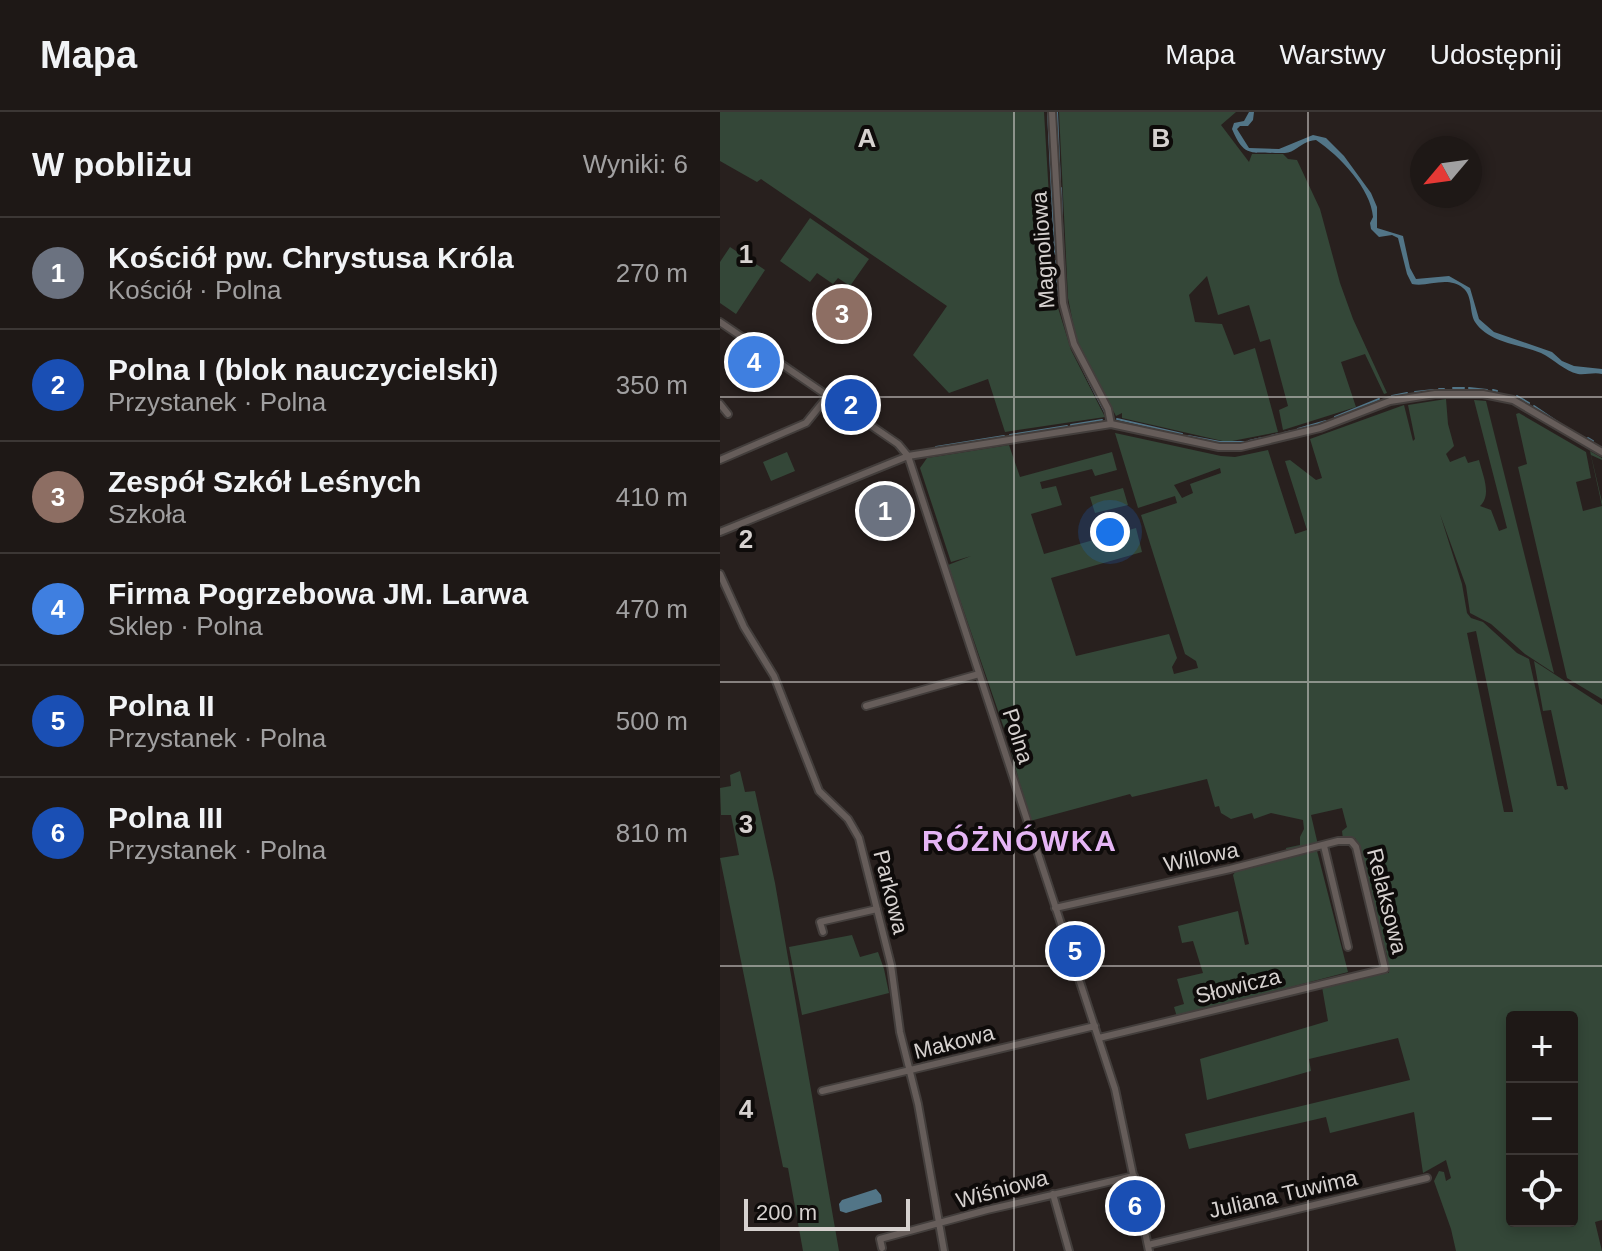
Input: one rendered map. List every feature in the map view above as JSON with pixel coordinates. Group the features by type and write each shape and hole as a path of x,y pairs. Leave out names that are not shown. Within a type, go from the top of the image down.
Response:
{"street":[{"name":"Magnoliowa","path":"1052,112 1061,294 1074,344 1108,409 1111,424"},
{"path":"720,333 723,324 898,444 908,456"},
{"path":"720,532 908,456 1111,424 1230,448 1320,428 1398,399 1460,392 1513,400 1602,452"},
{"path":"720,460 806,423 828,396"},
{"path":"720,404 728,414"},
{"name":"Polna","path":"908,456 1119,1103 1148,1248"},
{"name":"Parkowa","path":"720,574 744,627 774,676 819,791 848,819 857,833 891,965 900,1032 944,1251"},
{"path":"866,706 979,674"},
{"name":"Willowa","path":"1055,908 1344,840 1353,842"},
{"name":"Relaksowa","path":"1353,842 1385,969"},
{"path":"1324,846 1348,947"},
{"path":"823,932 820,922 877,909"},
{"name":"Słowicza","path":"1099,1038 1385,969"},
{"name":"Makowa","path":"822,1091 1095,1026"},
{"name":"Wiśniowa","path":"882,1248 880,1239 1134,1176"},
{"name":"Juliana Tuwima","path":"1148,1248 1427,1178"},
{"path":"1053,1194 1069,1251"}],"green space":[{"path":"720,112 1044,112 1055,298 1071,350 1105,417 1005,432 988,379 949,393 913,355 947,306 761,179 757,182 720,161"},
{"path":"1059,112 1236,112 1221,125 1249,162 1252,154 1283,154 1288,159 1297,160 1320,209 1353,319 1387,393 1384,394 1365,354 1341,362 1356,407 1283,430 1279,410 1288,406 1270,339 1260,342 1249,305 1218,315 1207,276 1189,295 1195,322 1222,324 1234,355 1255,348 1278,432 1227,442 1122,418 1122,413 1116,416 1077,343 1068,298"},
{"path":"810,218 869,259 850,286 838,278 833,284 817,273 810,282 780,261"},
{"path":"730,247 765,270 736,314 720,303 720,262"},
{"path":"1446,399 1454,446 1446,454 1450,462 1465,456 1468,463 1479,460 1486,491 1480,506 1491,510 1499,531 1507,528 1474,400 1486,401 1554,673 1525,654 1491,624 1470,613 1466,586 1440,514 1462,584 1467,613 1529,659 1557,786 1563,786 1565,790 1568,789 1551,710 1543,711 1534,661 1602,705 1602,1220 1595,1222 1602,1251 1456,1251 1434,1181 1439,1171 1444,1172 1446,1181 1451,1178 1446,1160 1423,1173 1414,1112 1330,1133 1326,1117 1189,1149 1185,1134 1410,1080 1398,1038 1309,1059 1311,1071 1207,1100 1200,1059 1328,1021 1322,987 1389,973 1360,847 1355,838 1343,839 1342,831 1347,827 1342,808 1311,815 1318,845 1287,853 1286,848 1300,845 1303,820 1271,813 1254,819 1252,813 1231,819 1221,813 1219,806 1215,807 1207,779 1132,797 1130,794 1030,821 1007,737 948,565 971,556 951,562 920,468 927,458 1009,445 1020,477 1112,452 1117,470 1095,476 1092,469 1040,482 1042,489 1056,486 1062,505 1031,514 1044,554 1136,528 1142,552 1051,578 1076,656 1169,634 1177,658 1172,667 1174,674 1198,668 1196,661 1185,654 1141,515 1177,503 1175,496 1138,508 1115,433 1221,456 1235,457 1268,450 1295,534 1307,530 1285,461 1290,460 1316,480 1322,478 1310,439 1404,405 1413,441 1408,405","holes":["1220,468 1221,473 1190,484 1193,493 1182,498 1174,485","1476,631 1513,812 1504,812 1467,633"]},
{"path":"1516,414 1586,452 1591,478 1576,482 1583,511 1602,506 1602,699 1567,678 1518,467 1527,464"},
{"path":"1590,451 1602,458 1591,455 1602,506"},
{"path":"787,452 795,471 771,481 763,462"},
{"path":"1123,488 1128,505 1095,513 1090,497"},
{"path":"740,771 745,792 755,791 775,883 839,1251 803,1251 788,1168 783,1167 720,858 739,855 731,815 721,815 720,788 731,786 730,775"},
{"path":"1317,851 1348,972 1177,1017 1174,1007 1184,1004 1177,979 1203,973 1193,941 1182,943 1178,926 1238,911 1245,945 1249,944 1233,875 1236,871"},
{"path":"852,935 860,957 878,952 889,993 802,1015 789,947"}],"water":[{"path":"1249,112 1254,112 1253,120 1248,126 1237,129 1249,148 1279,149 1313,135 1326,138 1344,156 1371,193 1377,207 1377,228 1403,236 1410,268 1416,279 1449,276 1470,288 1479,319 1494,332 1552,352 1574,366 1602,369 1602,374 1573,372 1541,353 1488,334 1475,322 1468,295 1457,284 1412,284 1398,238 1392,235 1379,237 1371,229 1373,217 1367,195 1344,164 1316,140 1287,153 1259,153 1244,149 1232,129 1234,123 1244,121"},
{"path":"876,1189 882,1202 846,1213 840,1211 842,1200"}],"waterway":[{"path":"1048,112 1055,254"},
{"path":"1057,112 1060,184"},
{"path":"1061,188 1063,255"},
{"path":"1055,261 1065,322 1106,414"},
{"path":"1453,388 1464,388"},
{"path":"1469,388 1487,390"},
{"path":"1439,389 1444,389"},
{"path":"1415,392 1434,390"},
{"path":"1493,390 1497,391"},
{"path":"1392,396 1407,393"},
{"path":"1517,396 1529,403"},
{"path":"1335,417 1379,399"},
{"path":"1534,406 1565,427"},
{"path":"1117,419 1182,434"},
{"path":"1071,425 1102,420"},
{"path":"1298,429 1326,421"},
{"path":"1010,435 1067,426"},
{"path":"1284,433 1292,431"},
{"path":"1271,436 1279,434"},
{"path":"936,447 1004,436"},
{"path":"1188,436 1220,442 1244,442"},
{"path":"1249,441 1262,438"},
{"path":"1588,438 1593,441"}],"place":[{"name":"Zespół Szkół Leśnych","path":"842,314"},
{"name":"Firma Pogrzebowa JM. Larwa","path":"754,362"},
{"name":"Polna I (blok nauczycielski)","path":"851,405"},
{"name":"Kościół pw. Chrystusa Króla","path":"885,511"},
{"name":"Polna II","path":"1075,951"},
{"name":"Polna III","path":"1135,1206"}],"district":[{"name":"RÓŻNÓWKA","path":"1020,840"}]}
